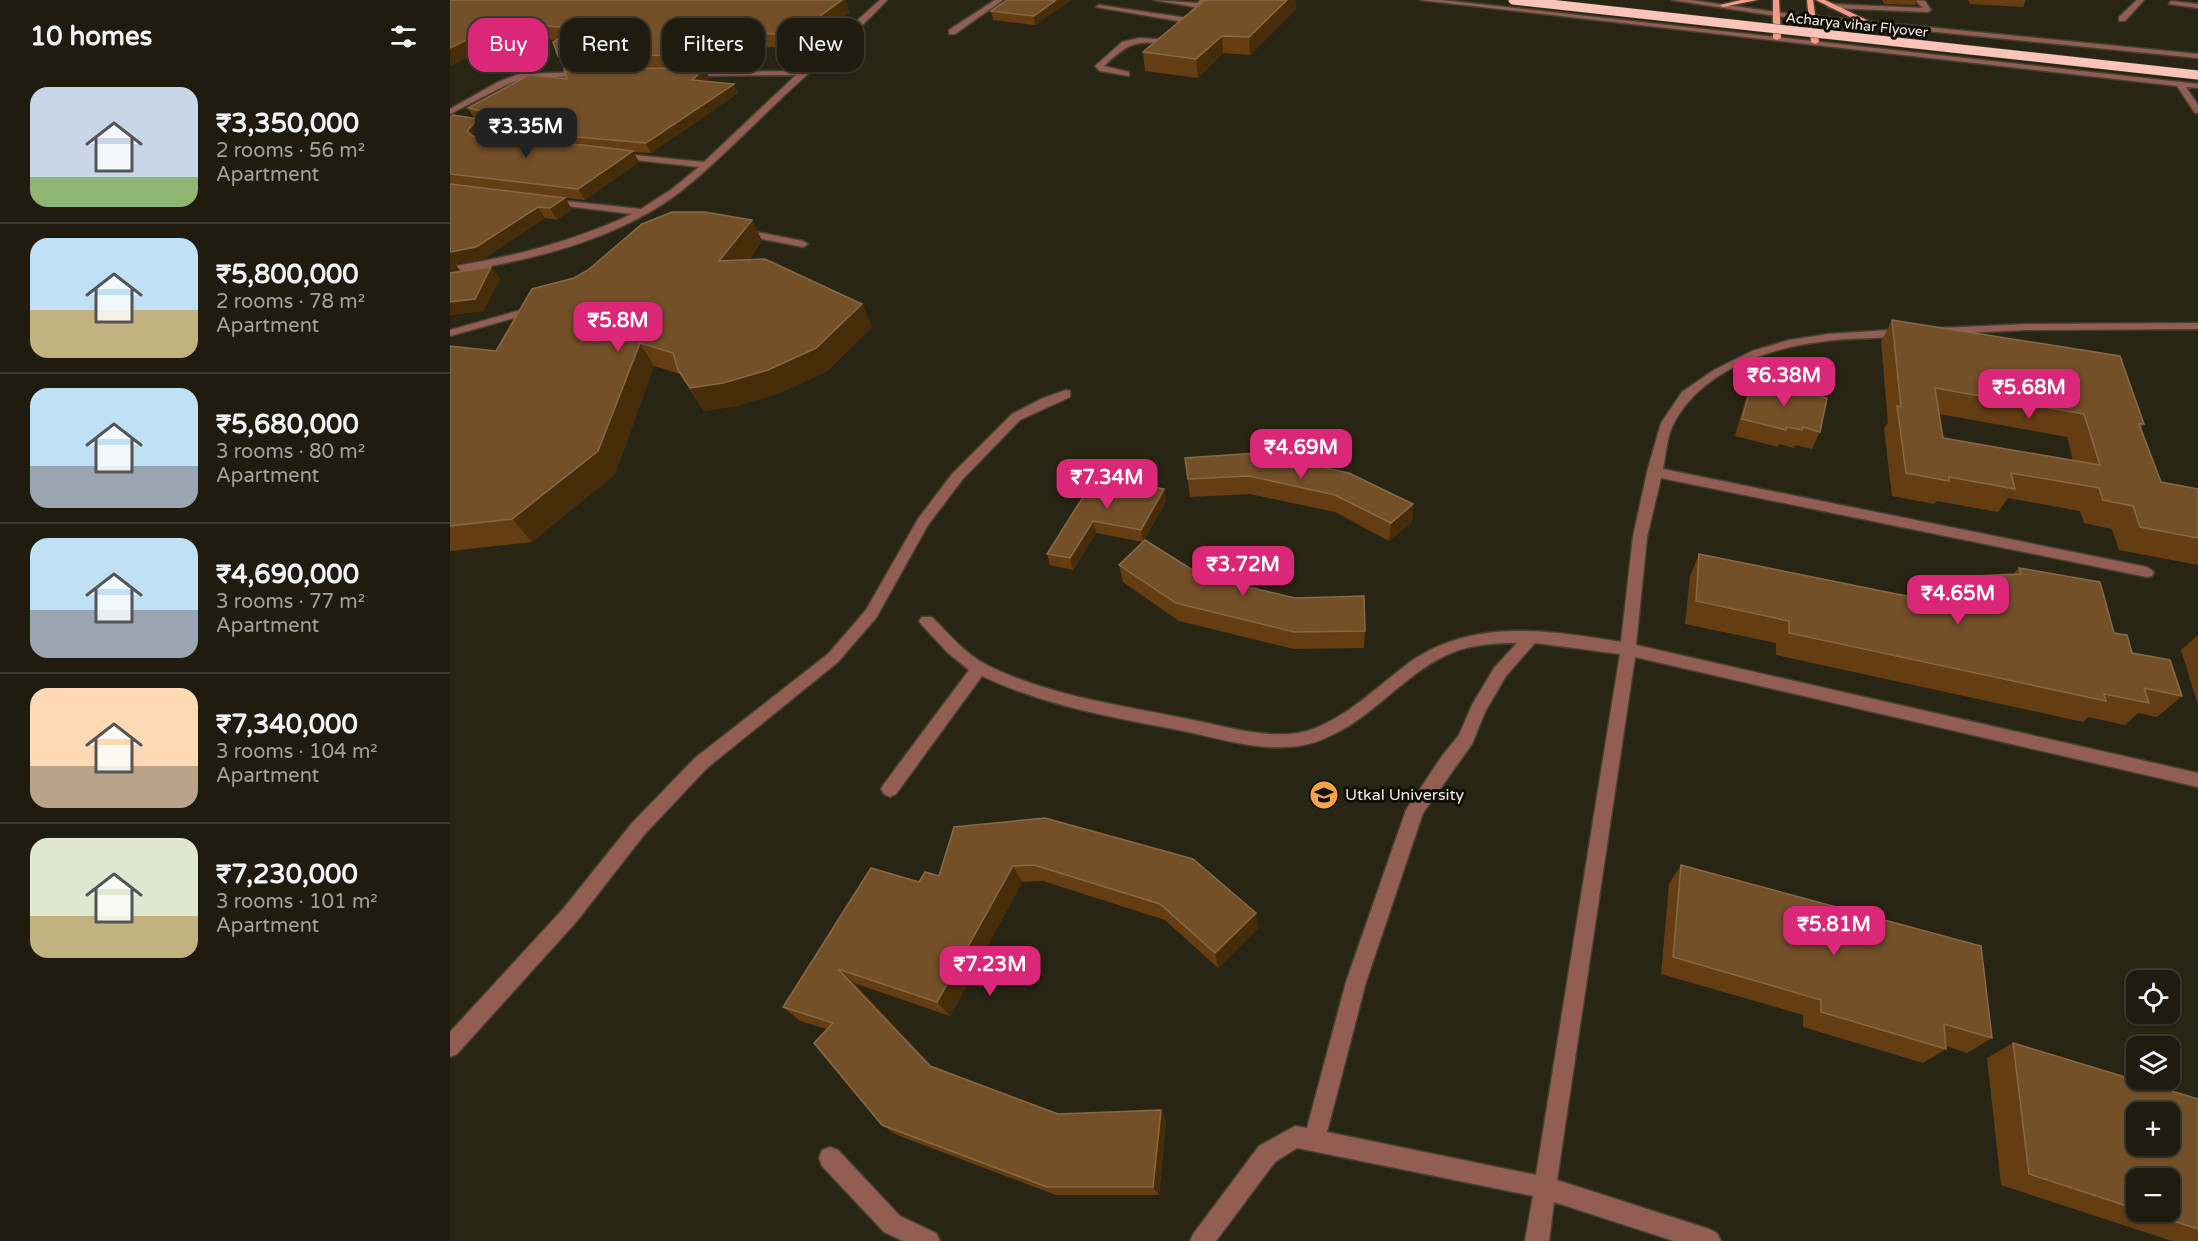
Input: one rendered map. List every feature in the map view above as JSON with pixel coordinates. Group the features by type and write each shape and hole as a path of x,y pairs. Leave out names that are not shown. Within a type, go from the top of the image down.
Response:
{"highway":[{"name":"Acharya vihar Flyover","path":"1513,0 2198,75"},
{"name":"Acharya vihar Flyover","path":"1593,0 2198,64"}],"main road":[{"path":"1723,5 1754,0"},
{"path":"1776,0 1777,38"},
{"path":"1810,0 1815,42"},
{"path":"1819,0 1869,23"}],"street":[{"path":"450,270 488,265 538,252 594,233 641,212 687,182 802,73 884,0"},
{"path":"952,32 1000,0"},
{"path":"1157,0 1202,2"},
{"path":"1423,0 2198,86"},
{"path":"1675,0 1776,14 2198,56"},
{"path":"1830,6 1928,10 1923,2 1918,0"},
{"path":"2122,19 2141,0"},
{"path":"1183,30 1202,2"},
{"path":"2171,3 2198,6"},
{"path":"1100,7 1130,8 1188,20"},
{"path":"1126,74 1099,66 1124,43 1160,48 1175,41"},
{"path":"680,74 802,73"},
{"path":"450,112 501,84 522,76 590,74"},
{"path":"2180,84 2198,110"},
{"path":"450,119 497,127 480,142 501,145"},
{"path":"612,154 706,165"},
{"path":"540,200 641,212"},
{"path":"727,231 803,244"},
{"path":"450,333 550,306"},
{"path":"1537,1241 1628,649 1640,537 1667,423 1686,395 1718,372 1756,353 1793,342 1828,337 1962,330 2198,326"},
{"path":"450,1047 570,915 638,829 701,762 834,658 871,614 924,522 957,477 1016,417 1066,394"},
{"path":"1654,472 2148,572"},
{"path":"927,621 960,654 979,668 1030,690 1106,710 1260,738 1294,740 1315,736 1336,726 1429,657 1449,646 1484,639 1556,637 1628,649 2198,780"},
{"path":"1314,1141 1356,982 1415,810 1466,739 1478,710 1500,672 1530,638"},
{"path":"890,789 979,668"},
{"path":"1202,1241 1267,1154 1294,1137 1546,1188 1709,1241"},
{"path":"830,1158 892,1224 928,1241"}],"building":[{"path":"450,0 842,0 817,18 777,18 777,34 765,33 765,18 662,18 662,55 650,55 650,18 560,18 560,27 548,26 548,18 468,18 468,39 450,48"},
{"path":"1007,0 1056,0 1034,16 991,11"},
{"path":"1205,0 1287,0 1249,37 1222,36 1196,59 1143,52"},
{"path":"560,38 560,56 558,56 553,42"},
{"path":"650,68 662,68 662,72 701,72 692,80 734,84 646,143 486,129 495,121 496,114 468,108 529,75 567,79 565,72 650,72"},
{"path":"453,115 478,119 467,131 473,136 505,141 583,145 633,151 578,189 450,174 450,117"},
{"path":"450,184 565,198 550,208 538,207 476,247 450,252"},
{"path":"672,212 705,212 752,220 719,261 765,259 862,304 816,348 768,370 723,383 690,388 678,370 673,353 640,343 598,451 512,519 450,526 450,346 496,351 532,289 574,278 588,270 642,224"},
{"path":"491,267 475,299 450,302 450,273"},
{"path":"1892,320 2120,356 2144,424 2139,424 2161,482 2198,489 2198,538 2140,527 2133,506 2103,500 2099,488 2011,473 2015,489 1949,477 1949,481 1906,473 1897,406 1901,407","holes":["1935,388 2084,414 2100,465 1943,438"]},
{"path":"1753,380 1827,398 1820,432 1803,427 1802,430 1787,427 1786,430 1742,419"},
{"path":"1257,453 1349,473 1413,504 1391,523 1335,495 1249,476 1188,479 1185,458"},
{"path":"1102,467 1120,478 1118,480 1164,489 1141,530 1093,521 1070,558 1047,554"},
{"path":"1145,540 1202,576 1295,598 1364,596 1365,631 1294,632 1176,603 1119,565"},
{"path":"1699,554 1971,609 1951,577 2021,574 2019,568 2100,582 2114,633 2127,635 2132,653 2170,660 2182,696 2144,688 2149,703 2104,694 2106,701 1789,633 1789,621 1696,601"},
{"path":"1045,818 1193,859 1256,913 1215,953 1160,904 1034,865 1013,866 937,1002 838,969 930,1066 1058,1114 1161,1110 1153,1187 1047,1187 882,1125 814,1043 833,1023 783,1007 871,868 919,882 925,872 939,876 954,827"},
{"path":"1681,865 1981,946 1992,1038 1944,1024 1946,1049 1821,1012 1821,1000 1673,957"},
{"path":"2013,1043 2126,1077 2126,1090 2168,1090 2198,1099 2198,1229 2176,1222 2180,1222 2180,1168 2126,1168 2126,1206 2029,1174"}],"place":[{"name":"Utkal University","path":"1324,795"}]}
